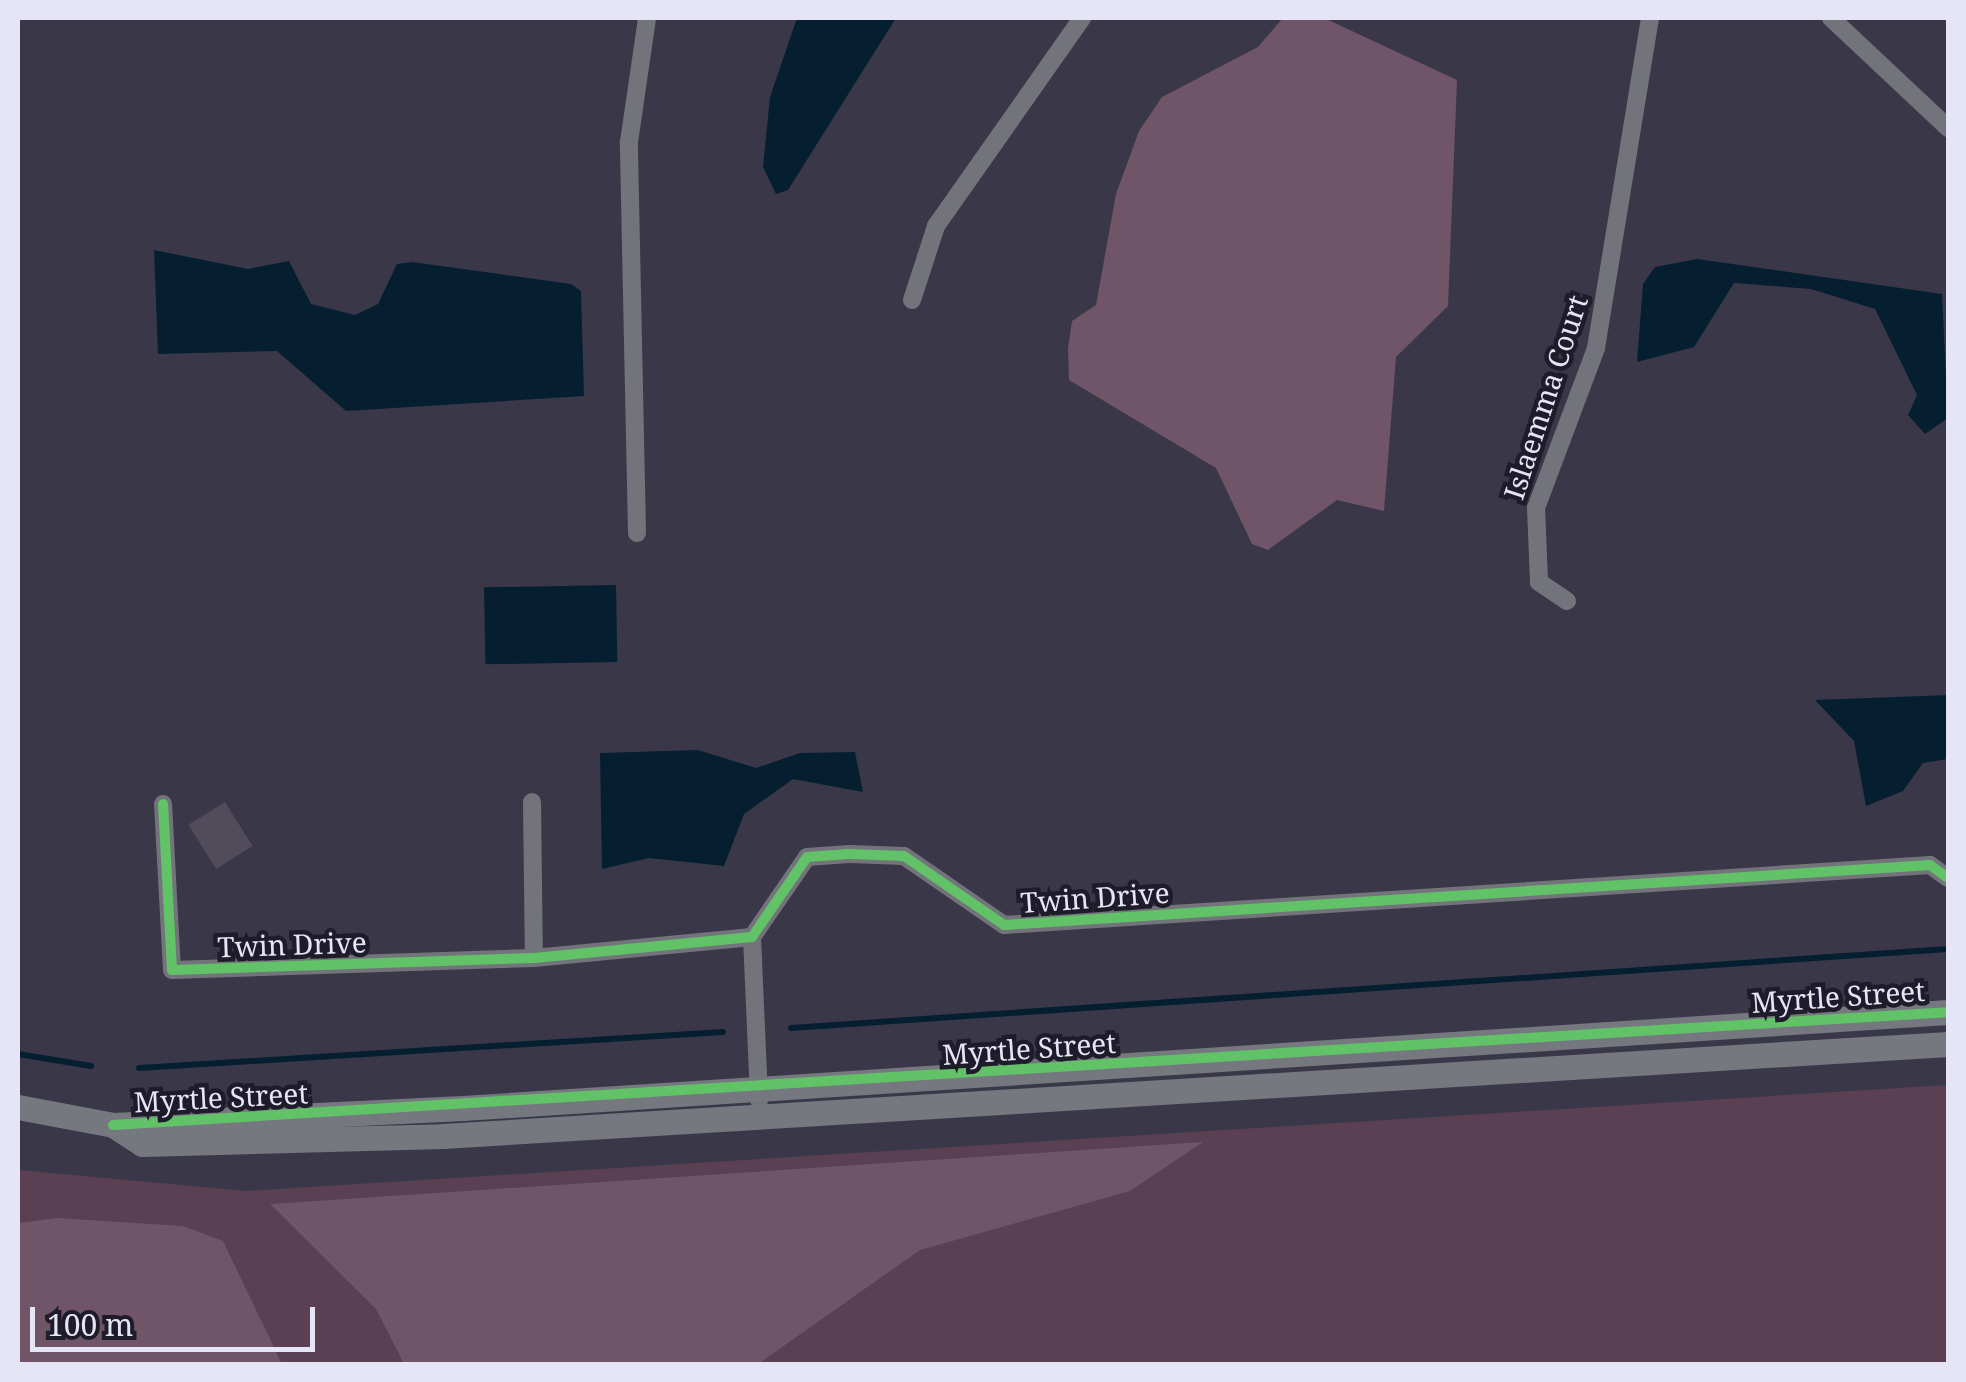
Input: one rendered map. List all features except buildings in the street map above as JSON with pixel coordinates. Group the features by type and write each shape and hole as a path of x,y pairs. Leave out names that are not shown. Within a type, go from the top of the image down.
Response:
{"street":[{"path":"637,532 629,142 647,18"},
{"path":"912,300 936,226 1082,18"},
{"name":"Islaemma Court","path":"1567,602 1538,582 1536,508 1596,348 1650,18"},
{"path":"1831,18 1948,128"},
{"path":"532,802 534,958"},
{"name":"Twin Drive","path":"163,804 172,970 534,958 752,937 808,857 849,854 904,856 1004,925 1930,866 1948,878"},
{"path":"752,937 760,1116"},
{"name":"Myrtle Street","path":"18,1107 113,1124 758,1088 1948,1012"},
{"name":"Myrtle Street","path":"113,1124 142,1144 227,1145 1948,1044"}],"shaded area":[{"path":"1283,18 1324,18 1457,80 1448,306 1396,357 1384,511 1337,500 1268,550 1252,544 1216,468 1069,380 1068,348 1072,321 1096,305 1116,194 1139,131 1162,97 1258,47"},
{"path":"1948,1085 1948,1364 18,1364 18,1170 246,1191"},
{"path":"1203,1142 1130,1191 920,1250 758,1364 404,1364 376,1309 270,1204"},
{"path":"57,1218 183,1226 223,1241 282,1364 18,1364 18,1223"}],"water":[{"path":"797,18 896,18 788,190 776,194 763,167 770,97"},
{"path":"154,250 248,269 289,261 311,304 355,315 378,304 397,264 412,262 571,284 581,291 584,396 346,411 277,351 158,354"},
{"path":"1697,259 1942,294 1948,418 1925,434 1908,415 1917,395 1875,309 1811,289 1734,283 1694,347 1637,362 1643,284 1655,267"},
{"path":"616,585 617,662 485,664 484,587"},
{"path":"1948,695 1948,759 1923,763 1903,791 1866,806 1854,741 1815,700"},
{"path":"698,750 756,768 800,753 855,752 863,792 793,779 744,814 724,866 649,858 602,869 600,753"}],"waterway":[{"path":"791,1028 1948,949"},
{"path":"139,1068 723,1032"},
{"path":"18,1054 91,1066"}],"cycle path":[{"path":"163,804 172,970 534,958 752,937 807,857 849,854 904,856 1004,925 1930,865 1948,878"},
{"path":"113,1125 1948,1012"}]}
